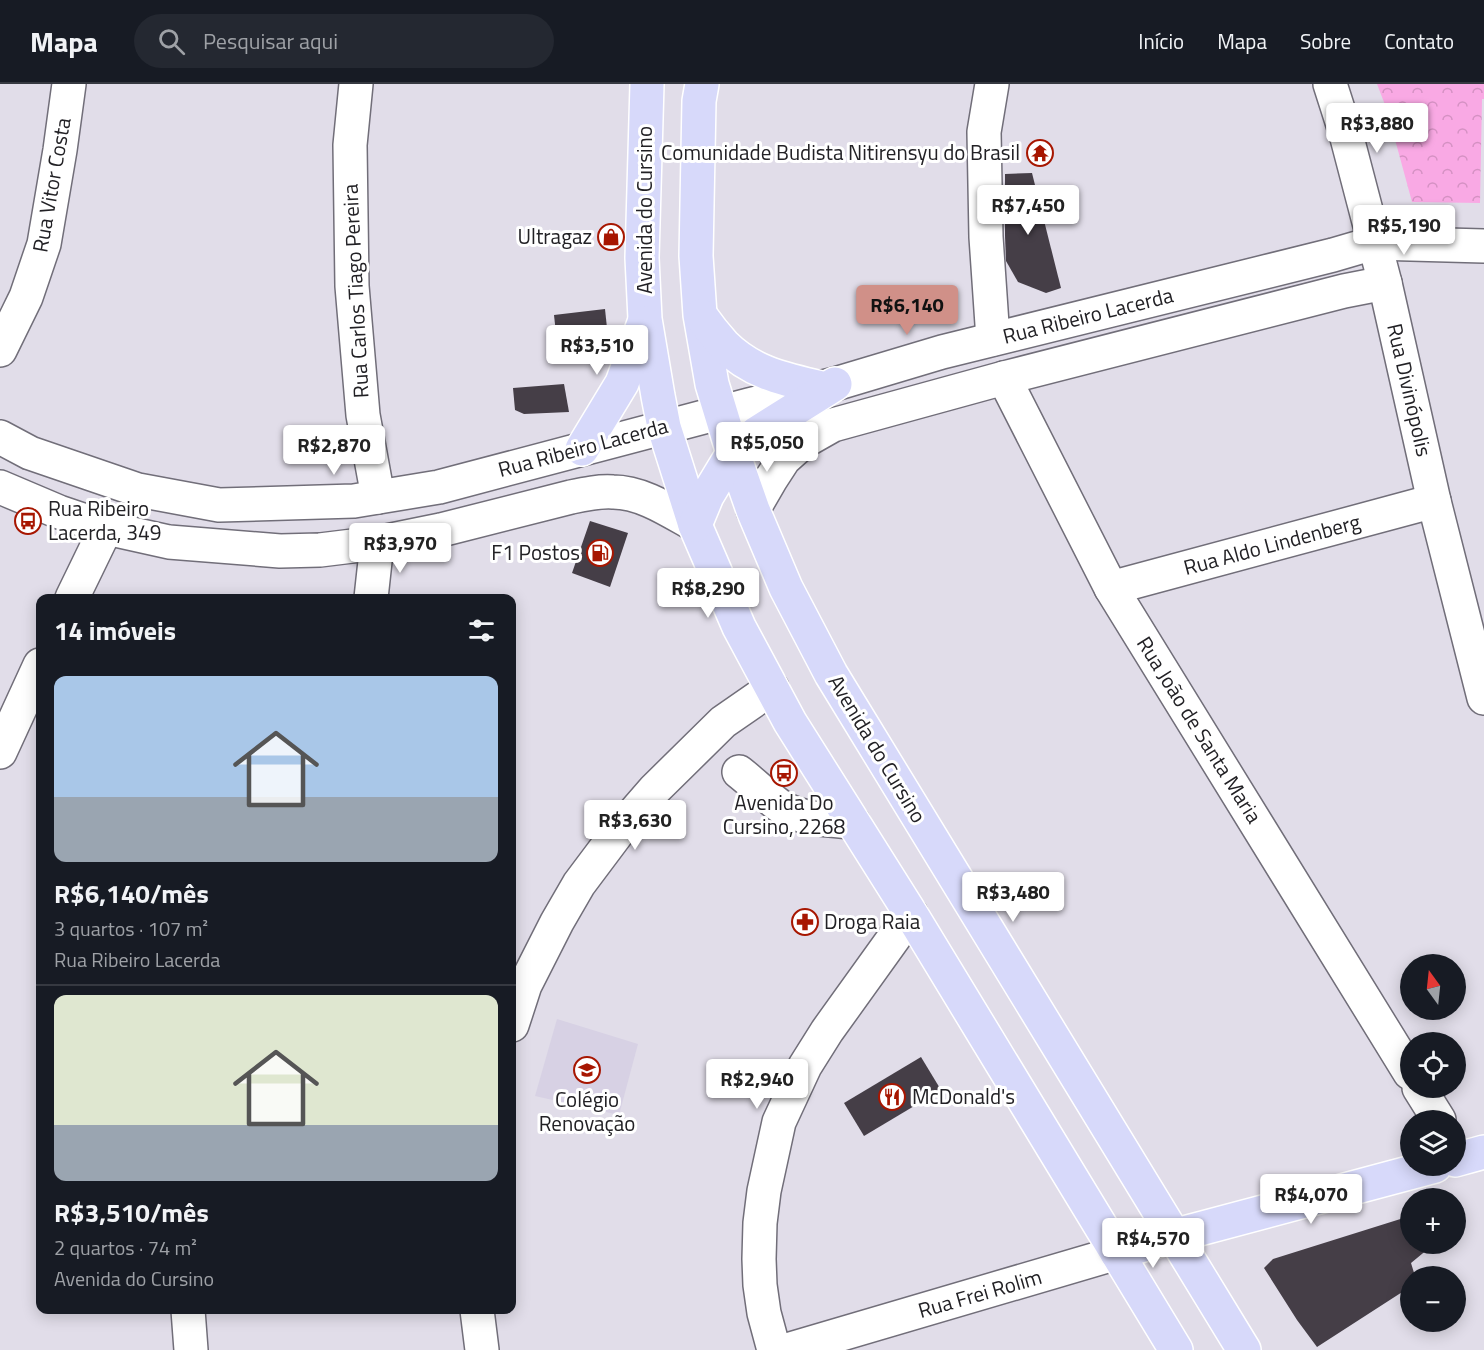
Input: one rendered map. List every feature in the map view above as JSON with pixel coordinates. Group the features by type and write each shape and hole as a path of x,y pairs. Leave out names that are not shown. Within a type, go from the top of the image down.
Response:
{"main road":[{"name":"Avenida do Cursino","path":"647,84 642,258 645,319 664,427 695,525 739,627 790,722 911,914 1176,1350"},
{"name":"Avenida do Cursino","path":"702,84 699,101 696,255 700,315 712,384 753,510 786,588 831,674 1244,1350"},
{"path":"700,315 725,345 747,363 777,378 828,386"},
{"path":"582,449 622,384 645,319"},
{"path":"695,525 707,496 734,453 757,433 828,386"},
{"name":"Rua Frei Rolim","path":"1117,1253 1400,1172"}],"street":[{"name":"Rua Vitor Costa","path":"0,350 26,297 44,244 69,84"},
{"name":"Rua Carlos Tiago Pereira","path":"356,84 350,145 352,286 363,415 378,497"},
{"path":"992,84 984,132 986,237 993,339"},
{"name":"Rua Divinópolis","path":"1330,84 1346,134 1385,283 1434,501 1484,698"},
{"name":"Rua Ribeiro Lacerda","path":"0,437 30,453 138,490 219,505 354,501 439,487 828,386 942,352 1374,243 1484,246"},
{"name":"Rua Ribeiro Lacerda","path":"753,510 784,459 803,442 833,425 1004,378 1344,291 1385,283"},
{"name":"Rua João de Santa Maria","path":"1004,378 1111,588 1400,1057"},
{"name":"Rua Ribeiro Lacerda","path":"0,488 59,513 106,528 169,542 280,551 320,550 377,543 441,530 572,496 614,491 645,499 695,525"},
{"name":"Rua Aldo Lindenberg","path":"1111,588 1434,501"},
{"path":"74,594 106,528"},
{"path":"371,594 377,543"},
{"path":"0,752 36,674"},
{"path":"516,1013 525,985 557,922 579,884 621,828 654,790 723,722 772,688"},
{"path":"739,772 782,808 812,818 853,822"},
{"path":"774,1350 760,1285 759,1250 764,1191 779,1122 805,1066 827,1031 911,914"},
{"name":"Rua Frei Rolim","path":"787,1350 1117,1253"},
{"path":"188,1314 191,1350"},
{"path":"478,1314 482,1350"}],"shaded area":[{"name":"Colégio Renovação","path":"557,1019 638,1044 619,1115 535,1096"}],"green space":[{"path":"1377,84 1484,84 1480,203 1412,202 1387,110"}],"building":[{"path":"1032,173 1061,288 1046,293 1018,282 1006,261 1005,174"},
{"path":"605,309 609,347 558,352 554,315"},
{"path":"564,384 569,412 524,414 515,410 513,388"},
{"name":"F1 Postos","path":"590,521 628,533 610,587 572,573"},
{"name":"McDonald's","path":"921,1057 941,1090 864,1136 844,1103"},
{"path":"1400,1219 1400,1254 1422,1254 1411,1263 1412,1266 1400,1266 1400,1293 1317,1347 1264,1268 1273,1259"}],"place":[{"name":"Comunidade Budista Nitirensyu do Brasil","path":"1040,153"},
{"name":"Ultragaz","path":"611,237"},
{"name":"Rua Ribeiro Lacerda, 349","path":"28,521"},
{"name":"F1 Postos","path":"600,553"},
{"name":"Avenida Do Cursino, 2268","path":"784,773"},
{"name":"Droga Raia","path":"805,922"},
{"name":"Colégio Renovação","path":"587,1070"},
{"name":"McDonald's","path":"892,1097"}]}
